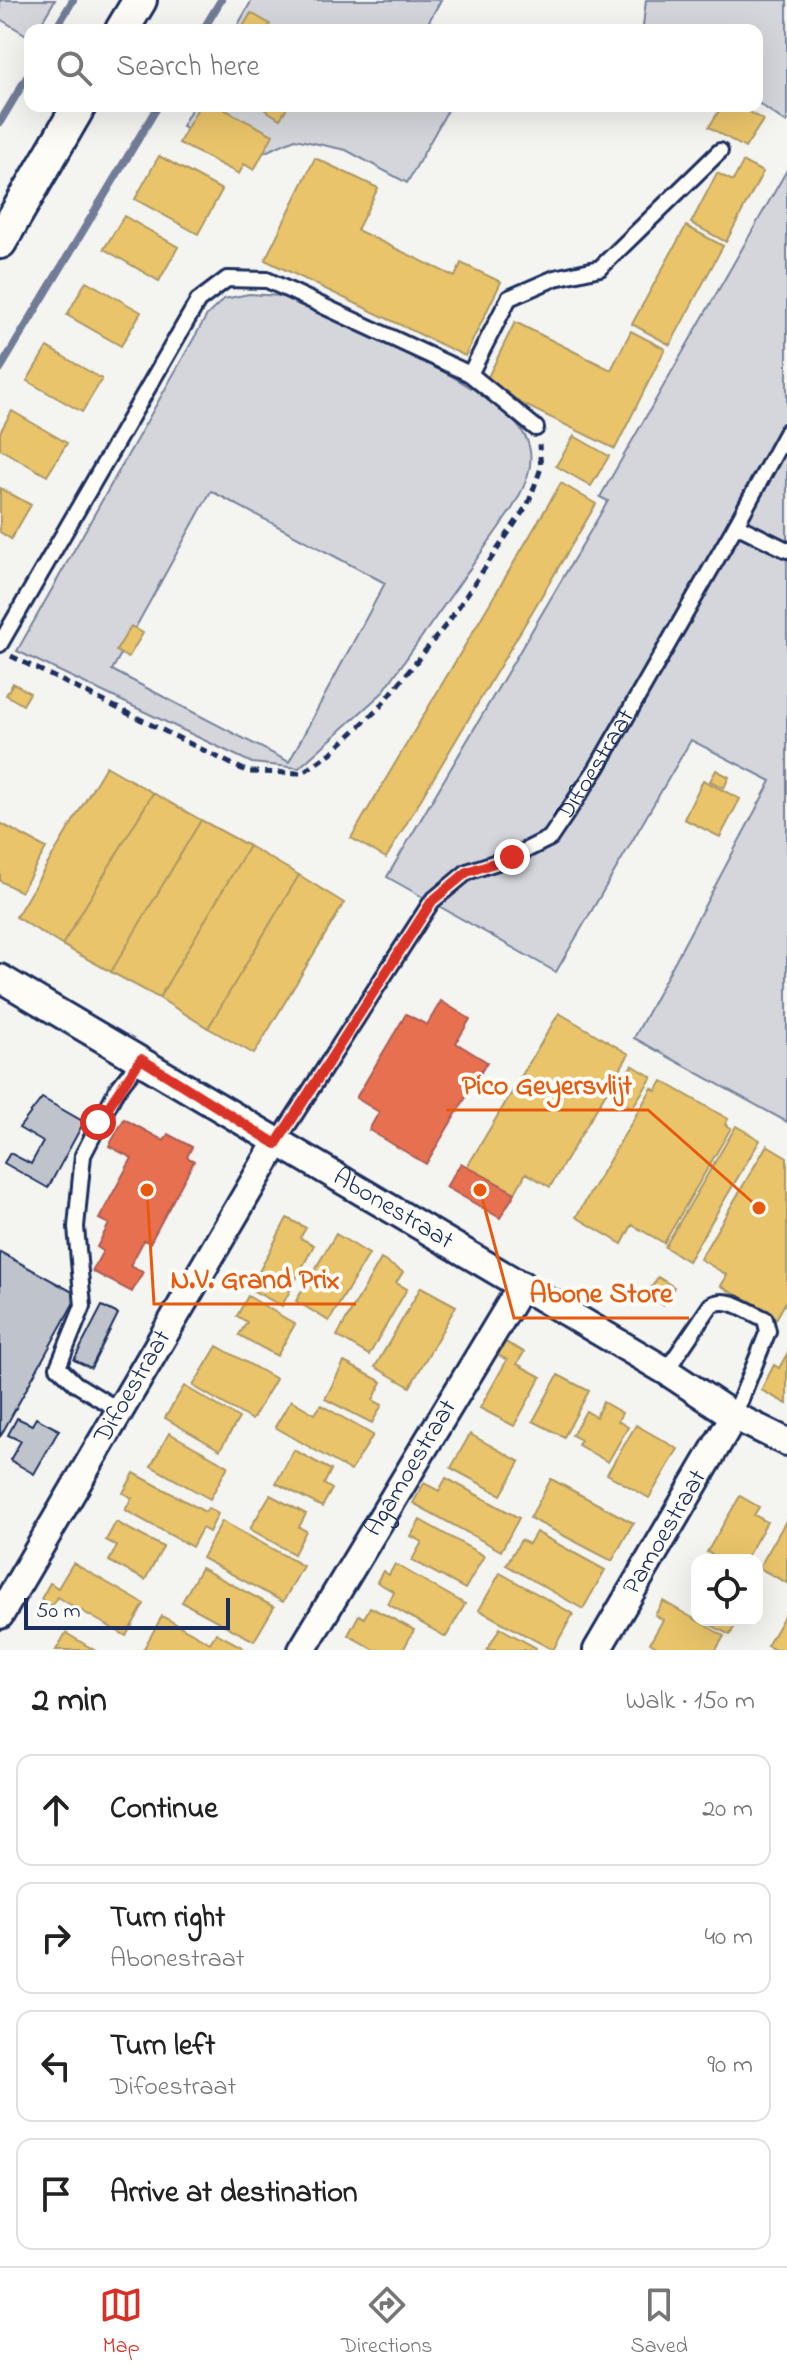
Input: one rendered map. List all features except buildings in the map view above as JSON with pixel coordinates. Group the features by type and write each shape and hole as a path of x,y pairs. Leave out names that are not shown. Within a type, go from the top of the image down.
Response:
{"street":[{"path":"126,24 140,0"},
{"path":"0,242 76,112"},
{"name":"Abonestraat","path":"0,978 141,1059 276,1144 522,1285 666,1371 734,1416 787,1442"},
{"name":"Difoestraat","path":"0,1615 276,1144"},
{"name":"Agamoestraat","path":"302,1650 522,1285"},
{"name":"Pamoestraat","path":"597,1650 734,1416"}],"lane":[{"path":"470,374 509,298 555,278 600,268 720,151"},
{"path":"0,644 198,301 227,279 267,280 470,374 536,428"},
{"name":"Difoestraat","path":"276,1144 432,901 467,872 512,857 550,838 597,768 787,431"},
{"path":"736,525 787,550"},
{"path":"120,1411 58,1367 83,1306 76,1227 83,1155 116,1091 141,1059"},
{"path":"666,1371 711,1305 717,1301 725,1301 765,1319 768,1331 734,1416"}],"path":[{"path":"0,650 248,772 302,773 331,753 380,707 449,621 528,504 541,468 536,428"}],"shaded area":[{"path":"0,0 55,0 41,24 24,24 24,33 0,19"},
{"path":"252,0 441,0 427,24 238,24"},
{"path":"646,0 787,0 787,123 763,106 763,24 643,24"},
{"path":"190,112 447,112 407,183 346,150 295,139 244,161 182,126"},
{"path":"787,170 787,1122 634,1038 771,781 691,740 556,972 387,877 608,501 600,497"},
{"path":"249,294 281,296 416,357 486,398 512,419 530,449 528,476 512,509 382,693 299,768 252,763 17,651 207,315 224,299","holes":["211,491 385,583 289,762 112,670"]}],"waterway":[{"path":"59,24 73,0"},
{"path":"207,24 221,0"},
{"path":"0,122 24,82"},
{"path":"0,369 154,112"}],"place":[{"name":"N.V. Grand Prix","path":"147,1190"},
{"name":"Abone Store","path":"480,1190"},
{"name":"Pico Geyersvlijt","path":"759,1208"}],"route":[{"path":"98,1122 116,1091 141,1059 276,1144 432,901 467,872 512,857"}]}
